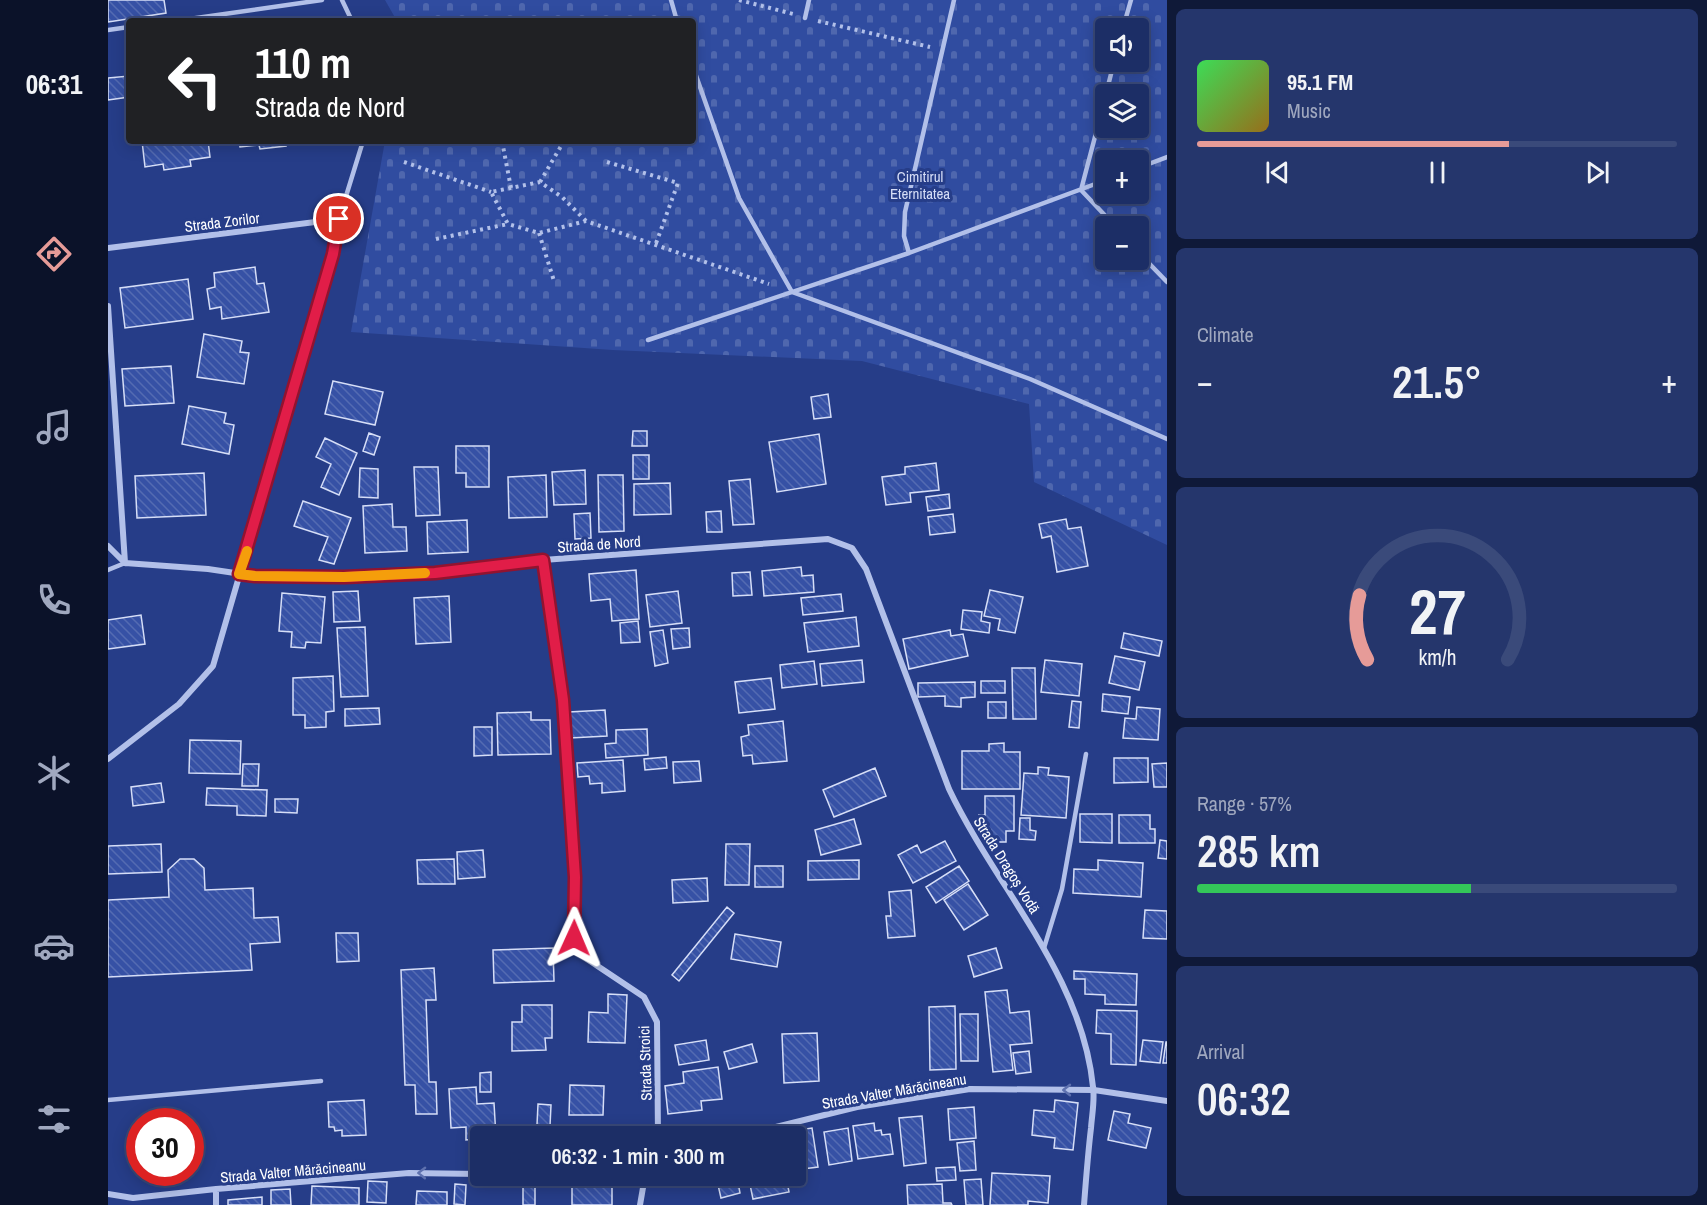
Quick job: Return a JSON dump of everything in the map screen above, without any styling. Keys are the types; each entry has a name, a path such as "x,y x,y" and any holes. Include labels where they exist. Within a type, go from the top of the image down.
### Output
{"street":[{"name":"Strada Zorilor","path":"108,248 339,219"},
{"path":"108,759 179,704 213,666 333,254 339,219"},
{"path":"108,306 125,563"},
{"name":"Strada de Nord","path":"125,563 208,569 255,576 299,577 435,573 543,560 828,539 852,548"},
{"path":"108,546 125,563"},
{"name":"Strada Dragoș Vodă","path":"852,548 867,569 949,789 961,814 1044,948 1084,1039 1094,1090 1084,1205"},
{"name":"Strada Stroici","path":"543,560 563,700 575,877 574,938 581,955 644,997 657,1022 658,1126"},
{"name":"Strada Valter Mărăcineanu","path":"780,1126 857,1107 970,1089 1094,1090 1167,1101"},
{"name":"Strada Valter Mărăcineanu","path":"108,1194 133,1198 409,1173 470,1174"},
{"path":"640,1205 643,1186"},
{"path":"216,1189 216,1205"}],"lane":[{"path":"196,18 322,0"},
{"path":"342,0 351,18"},
{"path":"671,0 676,18"},
{"path":"805,18 809,0"},
{"path":"909,253 904,236 905,212 954,0"},
{"path":"1126,18 1131,0"},
{"path":"108,30 126,27"},
{"path":"696,76 739,198 792,292 1030,379 1167,439"},
{"path":"1081,190 1095,137"},
{"path":"339,219 362,144"},
{"path":"1149,164 1167,157"},
{"path":"648,340 909,253 1095,184"},
{"path":"1081,190 1106,216"},
{"path":"1149,263 1167,282"},
{"path":"108,570 125,563"},
{"path":"1044,948 1062,889 1086,754"},
{"path":"108,1100 321,1081"}],"path":[{"path":"739,0 943,50"},
{"path":"503,144 511,188"},
{"path":"540,182 562,144"},
{"path":"404,162 491,192 540,182 562,197 586,221 792,292"},
{"path":"607,162 678,183 655,246"},
{"path":"491,192 508,224"},
{"path":"436,239 508,224 539,234 586,221"},
{"path":"539,234 554,281"}],"green space":[{"name":"Cimitirul Eternitatea","path":"385,0 1167,0 1167,545 1034,482 1029,404 862,361 613,350 351,332 384,144 696,144 696,18 395,18"}],"building":[{"path":"108,0 164,0 166,13 108,22"},
{"path":"126,76 126,97 108,100 108,78"},
{"path":"142,144 208,144 210,157 190,160 191,166 164,170 163,164 145,167"},
{"path":"240,144 286,144 286,146 260,149 259,145 240,147"},
{"path":"255,267 257,284 264,283 269,312 222,319 221,307 210,309 207,289 215,287 214,273"},
{"path":"188,279 193,319 125,328 120,288"},
{"path":"204,334 242,341 240,352 249,353 244,384 197,377"},
{"path":"171,366 174,403 125,406 122,369"},
{"path":"333,381 383,392 375,425 325,414"},
{"path":"828,394 831,417 814,419 811,397"},
{"path":"189,406 226,413 224,423 234,425 229,454 182,444"},
{"path":"633,431 647,431 647,446 632,446"},
{"path":"369,433 380,437 374,455 363,451"},
{"path":"819,434 826,484 777,492 769,442"},
{"path":"325,438 357,453 339,495 321,487 331,464 316,457"},
{"path":"456,446 489,446 489,487 466,487 466,473 456,473"},
{"path":"633,455 649,455 649,479 633,479"},
{"path":"936,463 939,490 910,493 911,502 886,505 882,477 905,474 905,467"},
{"path":"414,467 438,467 440,515 416,516"},
{"path":"360,468 378,469 378,498 359,497"},
{"path":"585,470 586,504 554,505 552,472"},
{"path":"204,473 206,515 137,518 135,476"},
{"path":"546,475 547,517 509,518 508,477"},
{"path":"598,475 623,475 624,531 599,532"},
{"path":"750,479 754,524 733,525 729,481"},
{"path":"670,483 671,514 634,515 634,484"},
{"path":"949,494 950,508 928,511 926,497"},
{"path":"303,501 351,518 334,564 319,560 328,537 294,526"},
{"path":"392,504 393,527 406,527 407,551 365,553 363,506"},
{"path":"721,511 722,532 707,532 706,512"},
{"path":"590,513 591,538 575,539 574,514"},
{"path":"953,514 955,532 930,535 928,517"},
{"path":"1066,519 1068,529 1081,527 1088,566 1057,572 1051,536 1042,538 1039,524"},
{"path":"467,520 468,552 428,554 427,522"},
{"path":"801,567 802,576 813,575 814,592 764,596 762,571"},
{"path":"636,570 639,619 612,621 610,599 591,601 589,574"},
{"path":"750,572 752,595 733,596 732,573"},
{"path":"990,590 1023,597 1015,633 998,630 1000,619 984,616"},
{"path":"358,591 360,621 334,622 333,592"},
{"path":"678,591 682,623 650,627 646,595"},
{"path":"282,593 325,597 321,643 306,642 305,648 291,647 292,632 279,631"},
{"path":"841,594 843,611 803,615 801,598"},
{"path":"449,596 451,642 416,644 414,598"},
{"path":"963,610 982,612 981,621 990,623 989,633 961,629"},
{"path":"141,615 145,644 108,649 108,620"},
{"path":"856,617 859,646 808,652 804,623"},
{"path":"638,621 640,642 621,643 620,623"},
{"path":"365,627 368,696 341,697 337,628"},
{"path":"689,628 690,647 673,649 671,629"},
{"path":"663,630 668,663 655,666 650,632"},
{"path":"950,630 951,636 963,634 968,656 909,669 903,639"},
{"path":"1124,633 1162,641 1159,656 1121,648"},
{"path":"1115,656 1145,662 1139,690 1109,683"},
{"path":"862,660 864,682 822,686 820,664"},
{"path":"1045,660 1082,664 1079,696 1041,692"},
{"path":"814,661 817,684 782,688 780,665"},
{"path":"1012,668 1035,668 1036,719 1013,719"},
{"path":"333,676 334,711 326,712 326,727 305,728 305,715 293,715 293,678"},
{"path":"771,678 775,709 739,713 735,682"},
{"path":"981,681 1005,681 1005,693 981,693"},
{"path":"975,682 975,697 961,698 961,707 945,706 945,696 918,697 918,683"},
{"path":"1103,694 1130,697 1128,714 1102,711"},
{"path":"1072,701 1081,702 1079,728 1069,727"},
{"path":"988,702 1006,702 1006,718 988,718"},
{"path":"1137,707 1160,709 1158,740 1123,738 1125,718 1136,719"},
{"path":"379,708 380,724 345,726 345,709"},
{"path":"605,710 607,736 570,738 569,712"},
{"path":"531,712 531,720 550,720 551,754 498,755 497,713"},
{"path":"783,721 787,761 753,764 752,755 743,756 741,737 749,735 748,725"},
{"path":"474,727 492,727 492,755 474,756"},
{"path":"647,729 648,755 606,758 605,744 616,743 616,730"},
{"path":"190,740 241,741 240,774 189,773"},
{"path":"1004,743 1004,752 1020,752 1020,789 962,789 962,751 989,751 989,744"},
{"path":"666,757 667,768 645,770 644,759"},
{"path":"1114,758 1148,758 1148,782 1114,783"},
{"path":"623,760 625,791 602,793 602,783 590,784 589,776 578,777 577,763"},
{"path":"699,761 701,781 674,783 673,762"},
{"path":"1167,763 1167,787 1154,787 1152,764"},
{"path":"243,764 259,764 258,786 242,786"},
{"path":"1038,767 1049,768 1048,775 1069,777 1066,818 1021,815 1024,773 1038,774"},
{"path":"875,768 886,796 834,817 823,790"},
{"path":"161,783 164,802 133,806 131,787"},
{"path":"207,788 267,790 266,816 237,815 237,806 206,805"},
{"path":"985,796 1014,796 1014,831 1006,831 1006,842 988,842 988,831 979,831 979,815 985,815"},
{"path":"275,799 298,799 297,813 275,812"},
{"path":"1080,814 1112,814 1112,843 1080,842"},
{"path":"1119,815 1150,815 1150,829 1155,829 1155,843 1119,843"},
{"path":"1020,818 1030,818 1030,830 1036,831 1035,840 1019,839"},
{"path":"854,819 861,844 821,855 815,830"},
{"path":"1160,840 1167,841 1167,859 1158,858"},
{"path":"945,841 956,861 913,883 898,855 917,845 921,853"},
{"path":"161,844 162,872 108,874 108,846"},
{"path":"726,844 750,844 749,885 725,885"},
{"path":"483,850 485,877 458,879 457,852"},
{"path":"180,859 194,859 204,868 205,890 253,888 254,918 278,917 280,942 250,944 252,970 108,977 108,900 169,897 168,870"},
{"path":"454,859 455,884 418,884 417,860"},
{"path":"859,860 859,879 808,880 808,861"},
{"path":"1098,860 1143,863 1141,897 1073,893 1074,869 1098,870"},
{"path":"755,866 783,866 783,887 755,887"},
{"path":"959,866 969,881 936,903 926,887"},
{"path":"707,878 708,901 673,903 672,880"},
{"path":"968,884 988,915 964,930 944,900"},
{"path":"911,890 915,936 888,938 886,916 891,916 889,892"},
{"path":"727,907 734,913 679,981 672,975"},
{"path":"1145,910 1167,911 1167,939 1143,938"},
{"path":"336,933 358,933 359,961 337,962"},
{"path":"735,934 781,942 777,967 731,959"},
{"path":"553,948 554,981 494,983 493,950"},
{"path":"996,948 1002,968 974,977 968,956"},
{"path":"434,968 436,1000 426,1000 429,1082 436,1082 437,1114 416,1114 415,1085 405,1085 401,970"},
{"path":"1074,971 1137,974 1136,1005 1105,1004 1105,995 1085,994 1085,979 1074,979"},
{"path":"1007,990 1010,1013 1029,1011 1032,1043 1010,1045 1013,1070 993,1072 985,992"},
{"path":"608,994 627,995 625,1043 588,1042 589,1012 608,1013"},
{"path":"522,1005 552,1005 552,1038 545,1038 546,1050 512,1051 512,1022 522,1022"},
{"path":"955,1006 956,1069 930,1070 929,1007"},
{"path":"1097,1010 1137,1011 1136,1065 1111,1064 1111,1034 1096,1033"},
{"path":"960,1014 978,1014 978,1061 961,1061"},
{"path":"817,1033 819,1081 784,1083 782,1034"},
{"path":"706,1040 709,1060 679,1065 675,1045"},
{"path":"1143,1040 1163,1042 1160,1063 1140,1061"},
{"path":"1166,1042 1167,1063 1163,1063"},
{"path":"752,1044 757,1062 729,1069 724,1052"},
{"path":"1029,1051 1031,1072 1016,1074 1013,1053"},
{"path":"718,1067 722,1099 701,1101 702,1110 668,1114 665,1086 684,1083 683,1072"},
{"path":"491,1072 491,1092 480,1092 480,1073"},
{"path":"570,1085 604,1086 603,1115 569,1115"},
{"path":"476,1087 477,1104 494,1103 495,1126 470,1126 470,1140 466,1140 466,1127 451,1128 449,1089"},
{"path":"364,1100 366,1135 342,1136 342,1130 335,1131 334,1127 329,1127 328,1102"},
{"path":"1055,1100 1078,1103 1073,1150 1054,1148 1055,1138 1032,1135 1034,1110 1054,1112"},
{"path":"538,1104 551,1105 550,1126 537,1125"},
{"path":"974,1107 976,1138 950,1140 948,1109"},
{"path":"1114,1111 1130,1114 1128,1123 1151,1128 1146,1148 1108,1140"},
{"path":"922,1116 926,1163 904,1166 899,1118"},
{"path":"874,1123 875,1131 881,1130 882,1135 890,1134 893,1154 858,1159 853,1126"},
{"path":"812,1128 818,1167 806,1169 806,1129"},
{"path":"848,1128 852,1161 829,1165 824,1132"},
{"path":"974,1141 976,1170 960,1171 957,1143"},
{"path":"955,1167 956,1180 937,1181 936,1168"},
{"path":"992,1173 1050,1176 1048,1203 1028,1201 1028,1205 990,1205"},
{"path":"981,1179 983,1205 966,1205 964,1180"},
{"path":"368,1181 387,1182 386,1203 367,1202"},
{"path":"455,1184 466,1185 465,1205 454,1204"},
{"path":"942,1184 943,1203 952,1205 908,1205 907,1185"},
{"path":"312,1186 359,1188 359,1205 311,1205"},
{"path":"523,1186 535,1186 535,1205 523,1205"},
{"path":"572,1186 612,1186 612,1205 572,1205"},
{"path":"718,1186 739,1186 740,1193 721,1198"},
{"path":"750,1186 788,1186 789,1192 753,1199"},
{"path":"290,1189 291,1205 271,1205 271,1190"},
{"path":"417,1191 447,1192 447,1205 416,1205"},
{"path":"262,1197 262,1205 228,1205 228,1200"}],"slow traffic":[{"path":"247,551 239,574 344,577 425,573"}],"route":[{"path":"339,219 333,254 248,550 239,574 344,577 435,573 543,560 563,700 575,877 574,938"}]}
